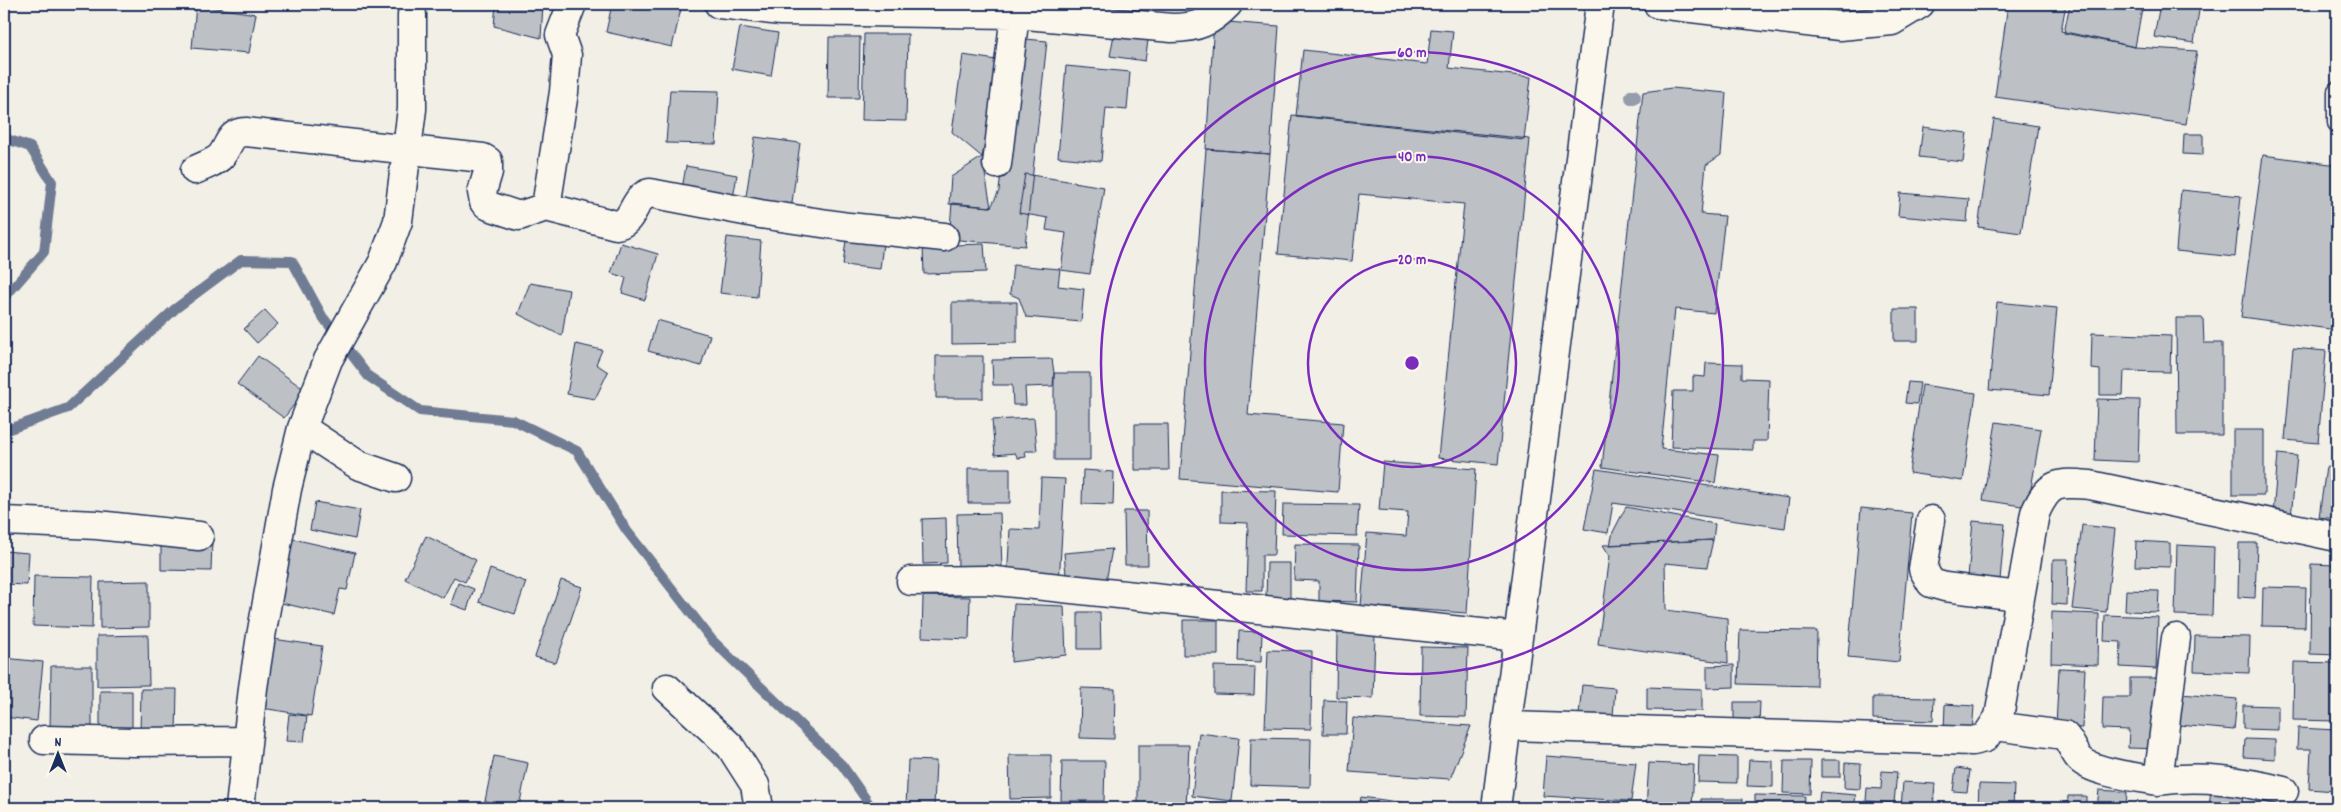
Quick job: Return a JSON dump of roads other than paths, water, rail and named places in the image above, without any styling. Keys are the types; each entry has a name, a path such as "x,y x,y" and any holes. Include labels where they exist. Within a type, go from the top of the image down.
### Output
{"street":[{"path":"546,207 567,56 566,50 561,44 560,35 572,4"},
{"path":"719,4 781,11 1015,14 1186,28 1209,21 1228,4"},
{"path":"1496,808 1600,4"},
{"path":"1658,4 1840,26 1892,20 1920,4"},
{"path":"997,164 1015,14"},
{"path":"240,808 262,632 287,489 302,428 328,360 383,262 398,221 412,109 412,15"},
{"path":"195,170 220,158 234,135 239,132 483,158 488,162 489,167 482,198 489,206 520,216 546,207 616,225 628,220 641,197 650,193 760,214 849,227 944,236"},
{"path":"302,428 358,465 396,478"},
{"path":"1507,726 1972,741 1985,738 1995,726 2003,703 2019,596 2035,513 2048,489 2058,484 2090,485 2337,537"},
{"path":"1930,520 1922,570 1931,583 1945,587 2019,596"},
{"path":"4,521 97,525 199,536"},
{"path":"911,581 987,580 1518,637"},
{"path":"2158,782 2176,638"},
{"path":"667,688 730,746 755,786 759,808"},
{"path":"1995,726 2064,735 2070,741 2079,757 2093,768 2158,782 2210,778 2249,783 2284,791"},
{"path":"44,740 134,742 247,741"}],"lane":[{"path":"2337,91 2337,123"}],"waterway":[{"path":"4,138 30,147 52,182 44,252 4,298"},
{"path":"4,431 68,408 175,309 241,260 292,261 322,316 368,376 420,411 513,420 577,451 627,531 712,640 842,765 872,808"}]}
